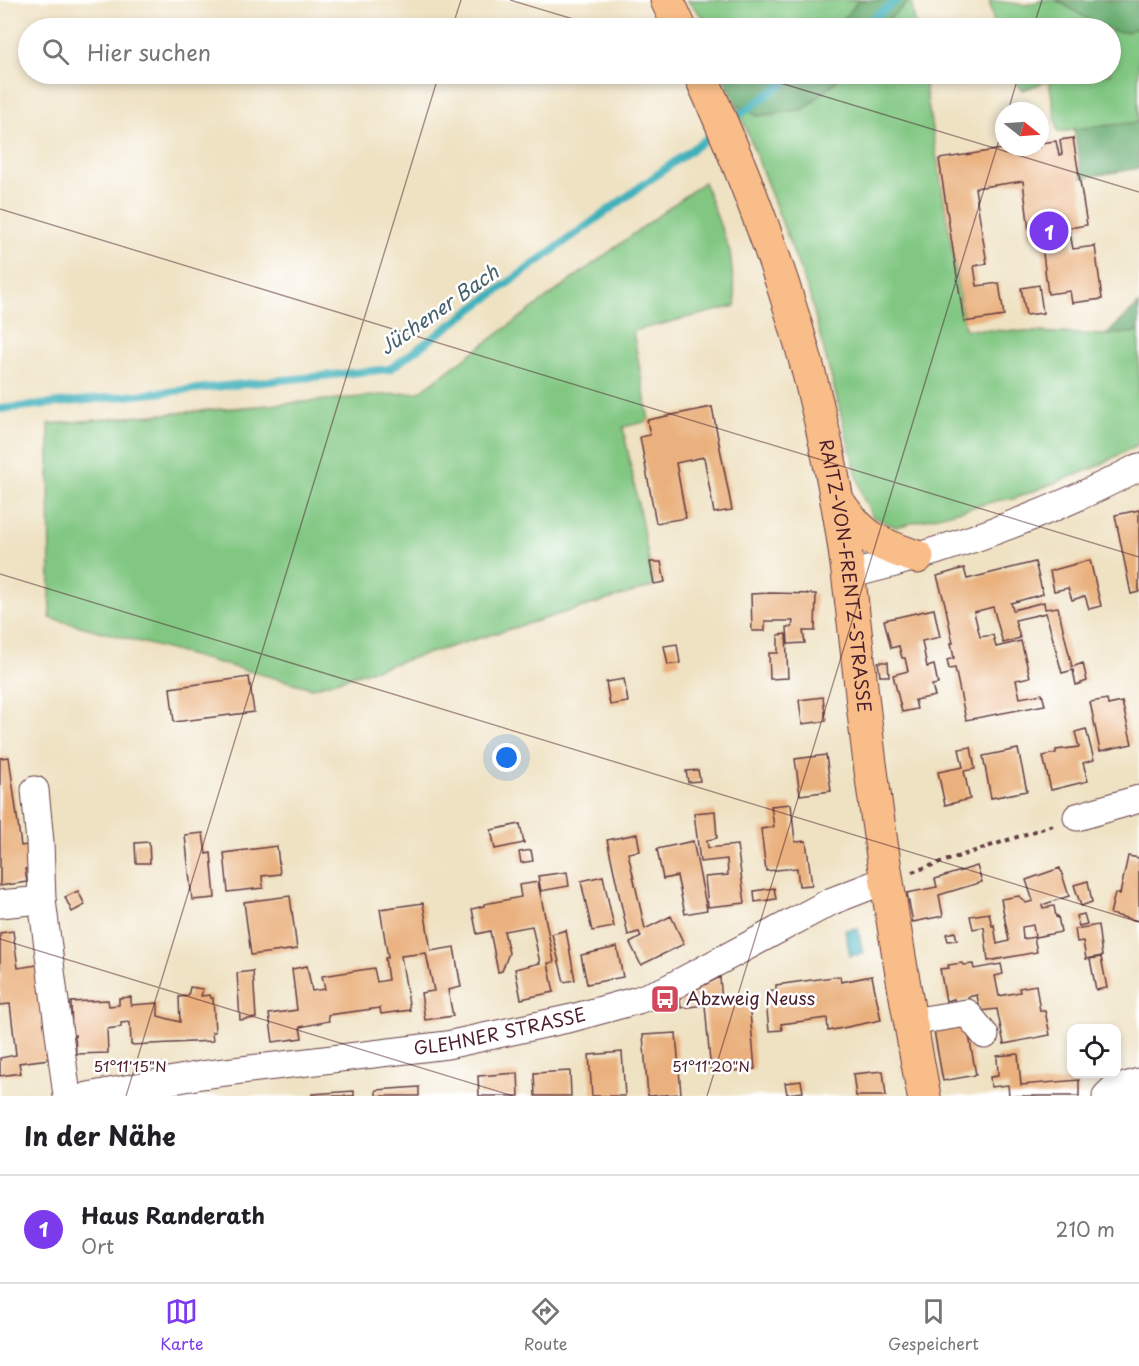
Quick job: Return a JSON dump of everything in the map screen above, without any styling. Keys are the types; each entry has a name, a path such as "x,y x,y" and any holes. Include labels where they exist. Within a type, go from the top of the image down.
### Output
{"main road":[{"path":"667,0 675,18"},
{"name":"RAITZ-VON-FRENTZ-STRASSE","path":"705,84 750,189 785,286 812,384 836,499 848,575 886,880 924,1096"},
{"path":"836,499 851,521 868,537 917,557"}],"street":[{"path":"848,575 917,557 1037,514 1100,488 1139,467"},
{"path":"35,790 42,900 67,1096"},
{"path":"1077,818 1139,799"},
{"name":"GLEHNER STRASSE","path":"88,1096 201,1076 426,1049 582,1016 665,990 832,902 886,880"},
{"path":"0,904 42,900"},
{"path":"911,1022 967,1013 985,1035"},
{"path":"1106,1096 1112,1090 1139,1082"}],"path":[{"path":"886,880 1077,818"}],"green space":[{"path":"687,0 859,0 844,18 704,18"},
{"path":"859,0 911,0 890,18 844,18"},
{"path":"911,0 914,18 890,18"},
{"path":"989,0 1026,5 1043,0 1056,0 1088,18 993,18"},
{"path":"1056,0 1139,0 1139,27 1129,31 1121,32 1121,18 1086,18"},
{"path":"1139,27 1138,123 1058,132 1050,84 1121,84 1121,31 1126,32"},
{"path":"727,84 833,84 804,109 758,116 737,105"},
{"path":"833,84 925,84 965,329 1106,335 1139,332 1139,444 1096,467 1013,499 1000,500 896,527 873,517 863,498 809,293 737,105 758,116 804,109"},
{"path":"1018,84 1040,84 1022,90"},
{"path":"1139,122 1139,168 1082,178 1074,129"},
{"path":"704,182 730,252 736,306 633,331 649,421 623,427 654,586 312,688 50,618 49,424 419,392"},
{"path":"1139,304 1139,332 1106,335"}],"water":[{"path":"858,928 863,954 850,956 845,930"}],"building":[{"path":"1073,138 1087,225 1069,228 1073,249 1095,246 1102,299 1072,303 1070,291 1048,294 1041,237 1030,239 1023,181 975,188 987,264 974,266 977,286 999,283 1004,316 964,322 939,159 995,150 995,156 1049,156 1049,142 1056,141 1059,155 1062,154 1060,140"},
{"path":"1039,285 1043,313 1026,315 1021,288"},
{"path":"712,407 732,510 714,513 704,457 676,463 686,518 656,523 640,437 650,435 647,420"},
{"path":"1139,510 1139,592 1131,594 1115,515"},
{"path":"1090,560 1101,606 1089,609 1085,596 1072,600 1068,588 1054,591 1050,571"},
{"path":"650,562 661,562 665,582 654,584"},
{"path":"1035,562 1043,594 1011,603 1013,610 1044,602 1045,609 1058,607 1072,667 1083,663 1087,681 1076,685 1073,670 1062,673 1046,613 1015,620 1020,638 1003,643 993,607 974,612 980,637 993,635 996,647 1021,641 1030,677 1016,680 1020,698 1042,694 1045,705 966,720 955,668 949,669 947,660 954,658 951,643 953,643 937,576 964,568 967,579"},
{"path":"751,594 816,594 815,631 803,631 805,643 788,644 787,627 792,627 793,621 765,621 765,631 752,631"},
{"path":"934,609 940,637 922,641 927,667 934,665 938,684 932,685 935,696 915,700 917,709 902,712 893,675 908,671 899,646 891,648 884,620"},
{"path":"786,634 788,678 770,679 769,653 778,653 778,635"},
{"path":"677,644 680,663 668,665 664,646"},
{"path":"878,662 888,662 889,676 880,676"},
{"path":"249,677 254,712 174,722 170,688"},
{"path":"624,679 628,702 610,705 606,682"},
{"path":"823,697 826,721 802,724 799,700"},
{"path":"1107,699 1108,705 1122,702 1132,744 1100,751 1090,702"},
{"path":"1086,729 1094,760 1083,763 1088,781 1051,790 1043,756 1056,753 1056,750 1079,747 1075,732"},
{"path":"971,747 975,769 964,771 970,799 945,805 938,772 963,767 959,749"},
{"path":"1018,749 1027,791 991,798 983,756"},
{"path":"826,755 831,791 800,795 795,759"},
{"path":"9,757 21,846 34,844 38,867 25,869 27,882 0,886 0,758"},
{"path":"698,770 700,781 688,782 686,771"},
{"path":"791,804 795,842 806,841 812,885 799,886 797,868 766,871 761,829 774,827 771,806"},
{"path":"715,811 717,838 707,840 708,848 737,845 745,903 708,907 705,877 728,875 727,859 700,862 694,813"},
{"path":"520,824 524,843 495,849 491,830"},
{"path":"203,833 206,854 211,853 215,898 192,900 185,835"},
{"path":"637,834 640,851 628,853 645,929 671,916 684,944 641,965 630,943 641,937 639,932 628,935 607,840"},
{"path":"693,841 707,910 685,914 677,876 663,879 657,849"},
{"path":"149,842 150,863 136,863 135,843"},
{"path":"277,846 280,874 262,876 263,888 228,892 224,853"},
{"path":"531,850 533,861 521,863 519,852"},
{"path":"1128,856 1139,858 1139,921 1110,914 1115,893 1120,894"},
{"path":"977,866 982,882 939,895 943,916 913,922 907,893 937,887 935,879"},
{"path":"1060,868 1069,896 1042,905 1043,908 1054,906 1061,932 1035,937 1033,925 1022,927 1023,939 1034,937 1037,952 988,961 984,927 973,929 970,916 989,913 992,926 994,925 997,944 1009,941 1001,899 1019,896 1026,903 1033,901 1026,880"},
{"path":"567,872 569,886 541,891 538,876"},
{"path":"603,876 614,927 592,931 581,881"},
{"path":"1088,881 1092,902 1081,906 1074,885"},
{"path":"538,882 554,962 548,963 554,992 521,999 515,969 540,963 532,926 504,931 509,953 502,971 498,972 490,931 477,934 472,909 484,906 484,904 521,897 519,885"},
{"path":"774,888 776,899 755,902 754,891"},
{"path":"78,891 85,905 72,912 65,897"},
{"path":"290,896 297,949 251,955 244,902"},
{"path":"423,903 431,951 454,947 461,987 448,990 453,1016 425,1020 421,993 434,991 426,953 401,956 410,1010 381,1014 380,1008 328,1015 329,1021 300,1027 302,1038 273,1042 269,1014 297,1010 292,969 307,966 312,991 325,989 322,976 374,968 377,982 388,980 385,958 388,958 380,909"},
{"path":"1084,914 1087,924 1079,926 1076,916"},
{"path":"1098,925 1102,956 1086,959 1083,941 1077,942 1075,929"},
{"path":"566,930 575,980 564,982 552,934"},
{"path":"13,931 18,968 37,965 49,1059 19,1063 21,1073 0,1076 0,1058 16,1055 10,1004 0,1005 0,933"},
{"path":"955,932 957,940 948,941 946,934"},
{"path":"617,947 623,977 587,984 581,955"},
{"path":"1101,957 1107,988 1096,990 1090,959"},
{"path":"962,963 963,965 973,964 974,969 1001,964 1003,974 995,976 999,996 1020,992 1019,988 1036,985 1040,1011 1045,1011 1050,1035 1004,1044 997,1009 980,1011 977,995 955,1002 954,999 946,1001 940,969"},
{"path":"253,971 256,1018 240,1020 237,973"},
{"path":"840,976 841,982 872,976 881,1020 828,1031 827,1018 781,1024 782,1030 769,1031 765,991 776,990 776,985"},
{"path":"720,977 722,1003 749,1001 755,1069 711,1073 705,1005 681,1008 680,997"},
{"path":"190,987 203,989 201,996 210,995 213,998 215,1032 212,1032 213,1041 131,1045 130,1022 121,1023 121,1027 107,1029 108,1053 76,1054 75,1035 72,1036 71,1002 108,1000 109,1006 119,1005 119,998 131,997 131,1005 158,1003 158,1016 180,1022 179,997 188,996"},
{"path":"967,1024 976,1075 943,1081 934,1031"},
{"path":"676,1033 681,1094 648,1096 643,1035"},
{"path":"622,1052 625,1096 592,1096 589,1055"},
{"path":"1018,1054 1021,1085 1079,1080 1079,1096 1009,1096 1008,1085 991,1087 990,1077 998,1076 997,1056"},
{"path":"570,1071 571,1096 535,1096 534,1073"},
{"path":"883,1071 886,1096 856,1096 853,1074"},
{"path":"518,1073 519,1096 479,1096 478,1076"},
{"path":"801,1081 803,1092 787,1094 785,1083"},
{"path":"419,1087 419,1096 376,1096 376,1090"},
{"path":"354,1091 354,1096 312,1096 312,1094"}],"waterway":[{"name":"Jüchener Bach","path":"873,18 898,0"},
{"name":"Jüchener Bach","path":"729,122 783,84"},
{"name":"Jüchener Bach","path":"0,409 390,369 717,131"}],"place":[{"name":"Haus Randerath","path":"1049,231"},
{"name":"Abzweig Neuss","path":"665,999"}]}
